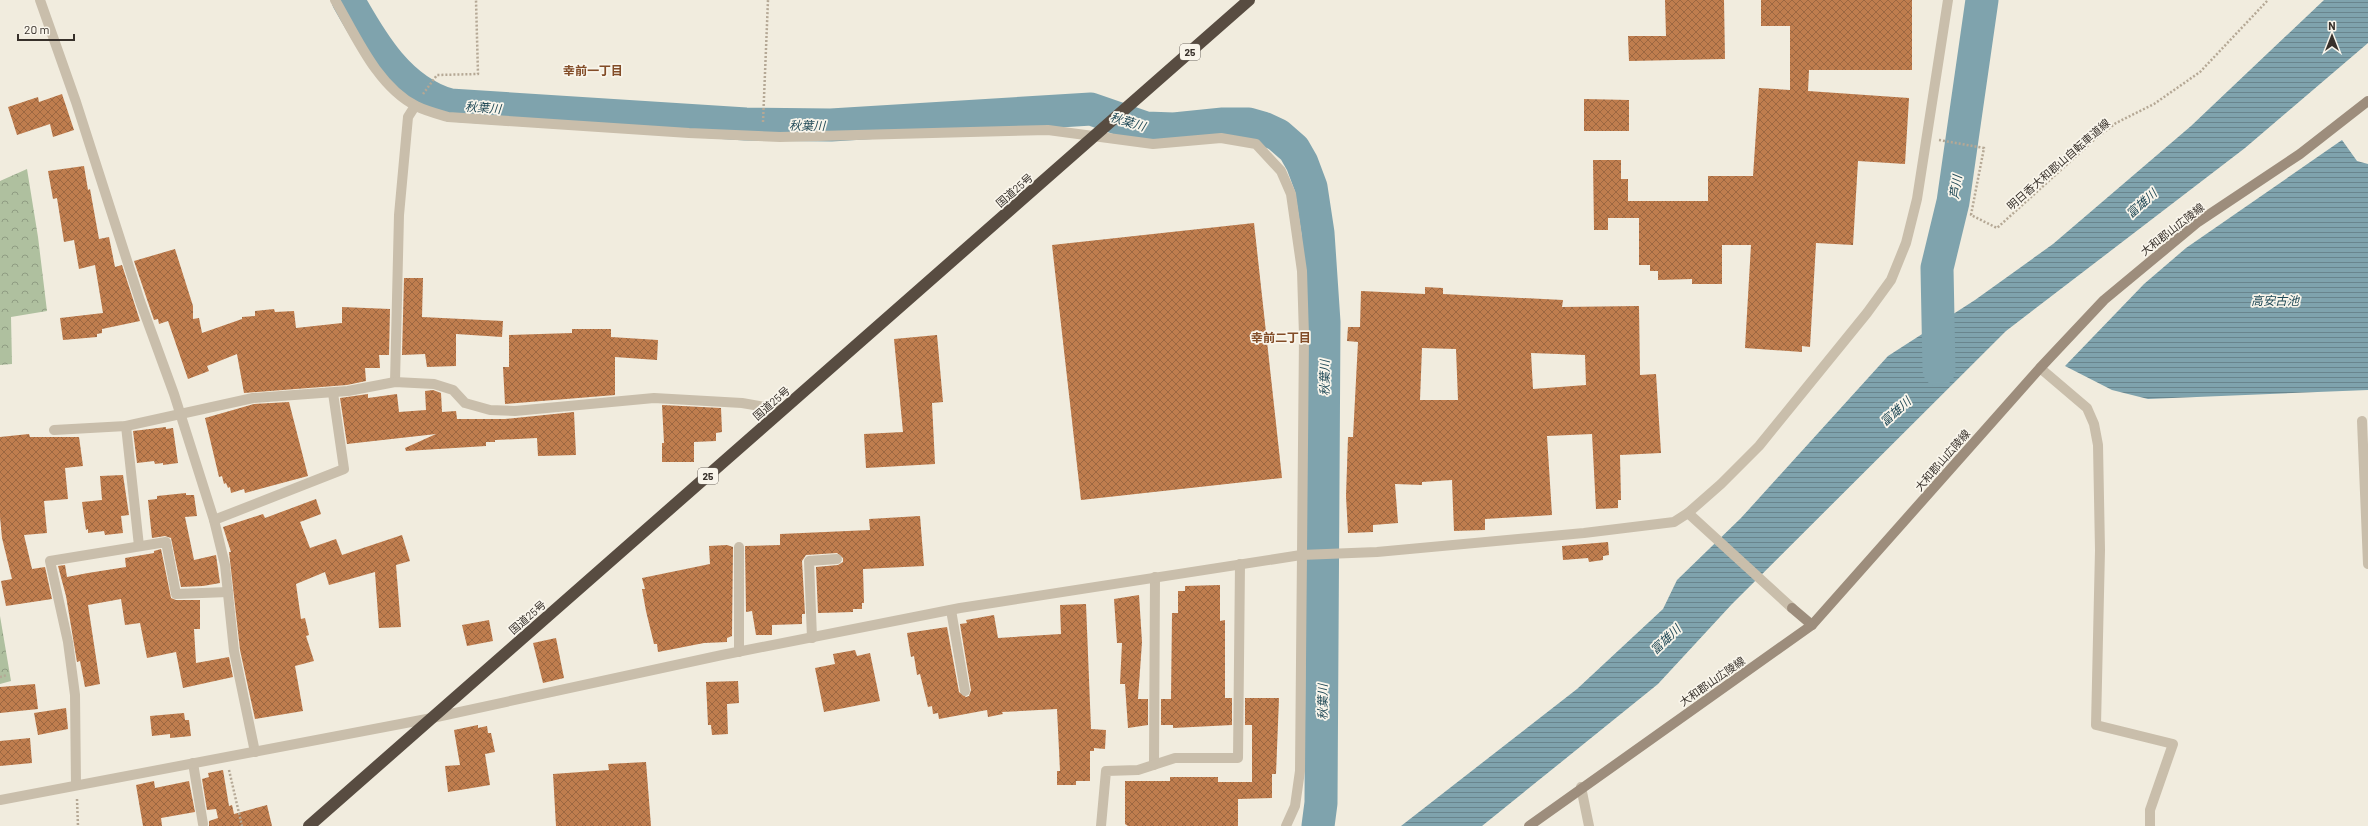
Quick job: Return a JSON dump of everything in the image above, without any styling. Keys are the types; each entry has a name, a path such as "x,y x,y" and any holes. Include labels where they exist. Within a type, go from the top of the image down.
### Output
{"highway":[{"name":"国道25号","path":"309,826 1249,0"}],"main road":[{"name":"大和郡山広陵線","path":"1529,826 1581,787 1812,625 2040,368 2104,300 2198,222 2300,154 2368,101"},
{"path":"1792,608 1812,625"}],"street":[{"path":"40,0 76,102 140,301 181,414 214,520 225,565 234,651 255,752"},
{"path":"335,0 375,68 396,91 415,106 448,117 471,120 780,137 1048,130 1096,135 1120,141 1152,144 1221,138 1256,144 1281,171 1291,194 1302,271 1304,336 1300,771 1295,806 1286,826"},
{"path":"0,800 432,718 739,652 951,610 1301,555 1342,554 1659,525 1674,522 1688,513 1721,484 1759,446 1867,313 1891,280 1906,243 1917,199 1925,138 1948,0"},
{"path":"395,382 399,215 408,117 415,106"},
{"path":"2040,368 2087,408 2094,424 2098,445 2100,550 2096,725 2173,744 2150,810 2150,826"},
{"path":"54,430 126,426 254,398 333,393 395,382 434,384 453,390 465,403 490,410 515,411 654,398 742,403 783,410"},
{"path":"214,520 344,469 333,393"},
{"path":"2362,421 2368,564"},
{"path":"126,426 138,546"},
{"path":"1688,513 1709,530 1792,608"},
{"path":"76,785 75,695 68,642 50,561 166,542 176,594 228,592"},
{"path":"739,547 739,652"},
{"path":"812,638 810,561 837,559"},
{"path":"1101,826 1106,771 1138,770 1175,758 1238,758 1240,564"},
{"path":"1154,765 1155,577"},
{"path":"951,610 965,691"},
{"path":"193,763 203,824"},
{"path":"1581,787 1589,826"}],"path":[{"path":"432,81 437,75 478,74 476,0"},
{"path":"763,108 768,0"},
{"name":"明日香大和郡山自転車道線","path":"1925,138 1984,148 1971,214 1997,228 2105,131 2116,123 2154,104 2200,72 2268,0"},
{"path":"0,677 7,675"},
{"path":"226,757 242,826"},
{"path":"76,785 78,826"}],"green space":[{"path":"27,169 38,237 47,311 11,317 12,364 0,365 0,181"},
{"path":"0,616 11,681 0,684"}],"water":[{"name":"富雄川","path":"2324,0 2368,0 2368,43 2245,148 2006,331 1732,604 1658,684 1482,826 1401,826 1577,689 1663,609 1677,580 1741,518 1888,356 1975,300 2053,244 2191,126"},
{"name":"高安古池","path":"2342,140 2357,161 2368,164 2368,390 2148,399 2112,390 2065,366 2144,284 2186,248"}],"building":[{"path":"1665,0 1724,0 1725,59 1629,61 1628,36 1666,36"},
{"path":"1761,0 1912,0 1912,70 1809,70 1808,91 1909,98 1905,164 1858,161 1853,245 1816,243 1810,347 1802,346 1802,352 1745,348 1751,245 1722,245 1722,284 1692,284 1692,279 1658,280 1658,271 1650,271 1650,265 1639,265 1639,218 1608,218 1608,230 1594,230 1593,160 1621,160 1621,179 1628,179 1628,201 1708,201 1708,176 1753,176 1759,88 1790,90 1790,26 1761,26"},
{"path":"62,94 74,130 53,137 50,124 17,135 8,107 38,97 39,102"},
{"path":"1584,99 1629,100 1629,131 1584,131"},
{"path":"84,166 88,190 90,189 99,239 109,237 115,267 122,265 140,321 102,329 102,333 97,334 97,337 63,340 60,318 103,313 95,265 79,269 74,240 64,242 57,198 53,199 48,171"},
{"path":"1254,223 1282,478 1081,500 1052,245"},
{"path":"175,249 193,306 193,319 199,318 202,333 242,319 242,317 255,316 255,311 274,309 275,312 294,311 296,328 342,323 342,307 390,309 389,355 379,355 380,368 365,368 366,381 347,385 244,393 237,354 207,366 209,371 188,379 168,321 159,324 158,319 154,320 134,261"},
{"path":"404,278 423,278 422,317 503,321 502,337 456,334 456,366 427,367 425,354 402,355"},
{"path":"1425,287 1443,288 1443,294 1563,300 1562,307 1639,306 1640,375 1656,374 1661,453 1620,455 1621,500 1618,500 1618,508 1596,509 1592,434 1547,436 1552,515 1485,519 1485,530 1454,531 1452,480 1422,482 1422,485 1395,484 1398,523 1373,525 1373,532 1348,533 1346,496 1348,437 1353,437 1358,342 1347,341 1348,327 1360,327 1361,291 1425,294","holes":["1422,348 1456,349 1458,400 1420,400","1531,353 1585,355 1586,385 1533,389"]},
{"path":"572,329 611,329 611,337 658,340 657,360 615,357 615,395 505,404 503,367 509,367 509,335 572,333"},
{"path":"937,335 943,402 932,403 935,464 866,468 864,434 903,432 894,339"},
{"path":"433,390 441,393 442,412 456,411 457,419 505,419 574,412 576,455 538,456 537,438 495,440 495,442 486,442 486,446 406,451 405,448 436,434 347,444 340,398 368,394 368,398 397,394 399,412 426,410 425,391"},
{"path":"289,402 308,476 245,493 244,489 231,493 230,487 228,488 226,483 224,484 222,476 219,477 205,418 254,404"},
{"path":"662,405 721,408 722,432 716,433 716,441 694,442 694,462 662,462 662,443 664,443"},
{"path":"166,427 166,429 173,428 178,463 163,465 163,463 155,464 154,461 137,463 133,431"},
{"path":"29,434 30,437 79,437 83,466 65,468 68,499 44,501 47,533 24,535 32,569 45,567 52,599 6,606 1,581 12,579 2,538 0,517 0,437"},
{"path":"123,475 129,515 121,516 123,533 105,535 104,531 88,533 88,529 86,530 82,502 102,500 100,476"},
{"path":"186,493 186,495 194,495 197,516 185,517 194,560 216,555 220,583 203,586 181,587 171,538 165,536 152,538 148,500 157,499 157,496"},
{"path":"316,499 321,514 300,522 310,548 336,539 342,555 402,535 410,561 396,565 401,627 379,628 375,572 329,585 325,572 296,584 301,619 305,618 309,635 306,636 314,661 295,666 303,711 255,719 240,650 229,552 231,552 223,527 263,514 265,518"},
{"path":"920,516 924,566 863,569 864,603 862,603 862,609 853,609 853,612 818,613 816,567 838,565 843,562 843,558 837,553 806,555 802,561 805,614 802,614 802,624 772,625 772,635 756,635 752,611 746,612 745,546 780,545 780,534 870,530 869,519"},
{"path":"1608,542 1609,555 1603,556 1603,560 1589,562 1588,558 1563,560 1562,546"},
{"path":"727,545 733,547 732,636 727,638 727,642 704,643 658,652 657,644 654,644 646,611 642,589 645,589 642,578 710,564 709,546"},
{"path":"161,549 171,598 176,600 200,600 200,629 194,629 196,663 229,657 233,677 183,688 176,652 147,658 140,623 125,625 121,599 88,605 100,684 85,687 80,661 77,662 66,596 58,566 65,565 67,577 126,567 125,558 154,553 154,551"},
{"path":"1220,585 1220,621 1225,620 1225,698 1232,698 1232,725 1173,728 1173,725 1161,725 1161,699 1171,699 1172,613 1178,613 1178,591 1185,591 1185,586"},
{"path":"1139,595 1142,642 1138,699 1148,699 1148,725 1128,728 1125,684 1120,684 1122,643 1117,643 1114,599"},
{"path":"1086,604 1091,729 1106,730 1105,749 1094,748 1094,751 1090,751 1090,781 1076,781 1076,785 1057,785 1057,771 1060,771 1057,709 1002,712 1003,714 988,717 987,710 939,719 938,713 933,714 932,706 928,707 920,674 917,675 914,656 911,657 907,633 947,627 959,692 966,697 969,696 971,690 960,624 967,623 966,620 994,615 998,638 1061,634 1060,605"},
{"path":"489,620 493,641 467,646 462,625"},
{"path":"556,638 564,678 543,683 533,643"},
{"path":"855,650 857,656 870,653 880,701 824,712 815,668 835,664 833,654"},
{"path":"738,681 739,703 727,704 728,734 712,735 711,725 708,725 706,682"},
{"path":"35,684 38,709 0,713 0,687"},
{"path":"1245,698 1279,698 1276,774 1272,774 1272,798 1238,799 1238,826 1128,826 1125,824 1125,781 1170,781 1170,777 1218,777 1218,782 1252,782 1252,725 1245,725"},
{"path":"66,708 68,729 38,735 34,713"},
{"path":"184,713 185,720 189,720 191,736 170,738 170,734 152,736 150,716"},
{"path":"478,725 478,728 487,726 488,733 491,733 495,752 485,754 490,785 448,792 445,766 460,765 454,730"},
{"path":"30,738 32,763 0,766 0,741"},
{"path":"646,762 651,826 556,826 553,774 609,770 608,764"},
{"path":"223,770 229,806 232,805 234,814 267,805 272,826 209,826 209,821 218,818 216,809 207,810 202,779 209,777 208,773"},
{"path":"154,781 155,788 189,781 195,812 161,818 162,826 143,826 136,785"}],"waterway":[{"name":"秋葉川","path":"348,0 367,33 389,63 402,77 416,89 432,98 450,105 746,124 831,125 1091,109 1146,128 1174,129 1223,124 1249,124 1263,128 1278,135 1294,149 1302,163 1311,187 1318,233 1324,322 1321,803 1318,826"},
{"name":"芦川","path":"1939,370 1937,268 1953,202 1982,0"}],"district":[{"name":"幸前一丁目","path":"593,70"},
{"name":"幸前二丁目","path":"1281,337"}]}
